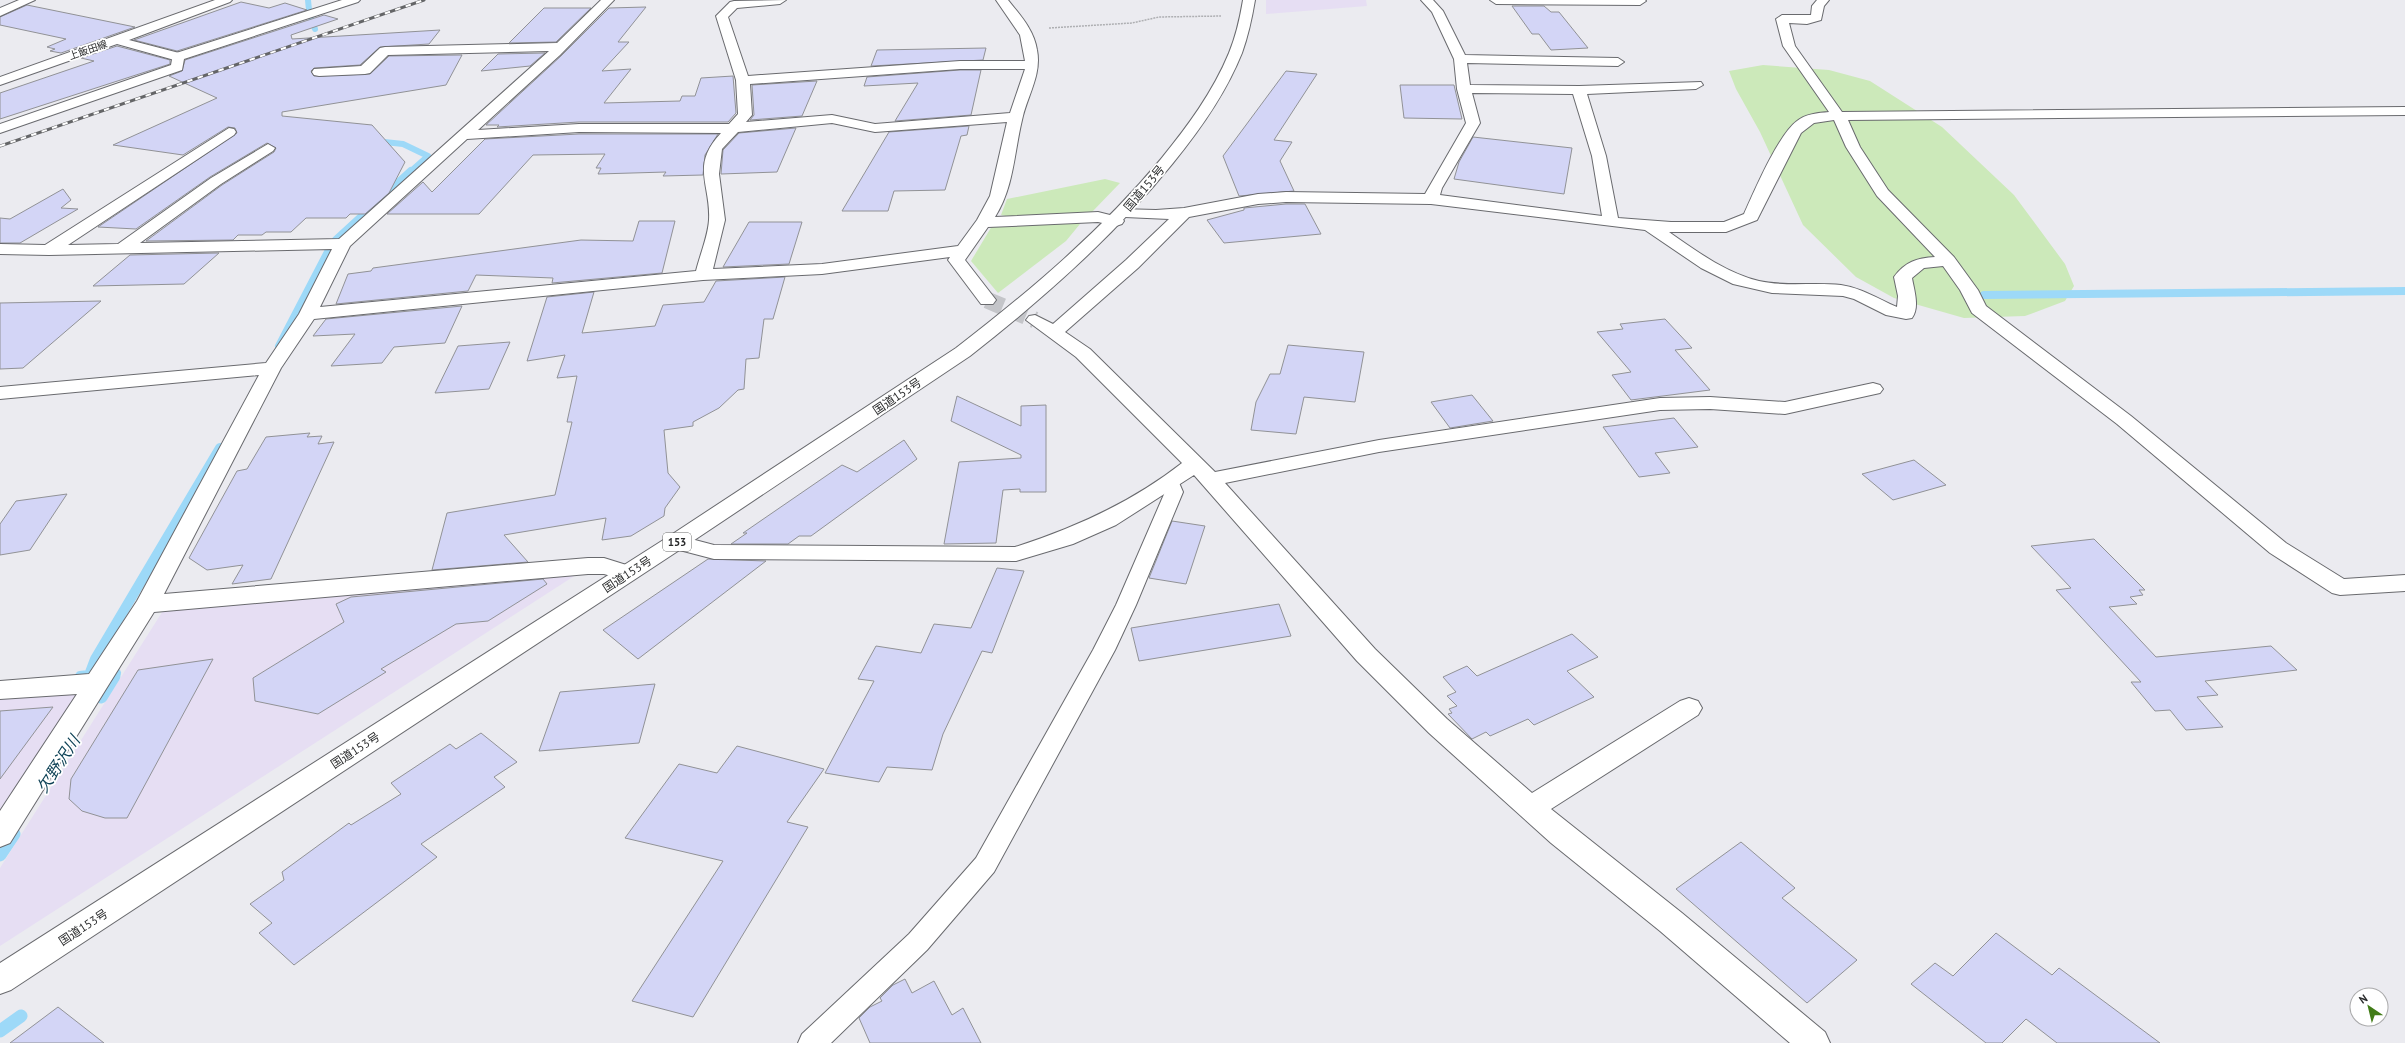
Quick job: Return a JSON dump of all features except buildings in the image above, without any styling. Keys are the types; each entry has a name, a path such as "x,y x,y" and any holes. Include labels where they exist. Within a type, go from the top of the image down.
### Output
{"main road":[{"path":"0,12 29,0"},
{"path":"116,40 226,0"},
{"path":"0,129 177,67 178,57 354,0"},
{"path":"0,835 147,604 272,368 308,314 342,244 460,135 560,47 608,0"},
{"path":"703,275 717,220 711,174 715,148 745,115 743,80 722,16 733,2 780,0"},
{"path":"987,300 956,260 962,250 985,222 998,196 1015,117 1026,93 1032,64 1031,49 1025,30 1002,0"},
{"path":"1427,0 1437,11 1460,59 1464,89 1473,123 1434,188 1431,199"},
{"path":"1496,0 1558,2 1640,0"},
{"path":"1823,0 1818,6 1817,17 1807,20 1782,19 1782,25 1789,46 1849,132 1853,147 1882,194 1948,261 1969,290 1978,309 2124,420 2278,548 2340,587 2405,582"},
{"name":"国道153号","path":"0,980 676,542 963,352 1004,320 1120,216 1194,127 1221,85 1233,61 1247,8"},
{"name":"上飯田線","path":"0,81 116,40 178,57"},
{"path":"319,72 365,70 384,51 560,47"},
{"path":"1460,59 1618,62"},
{"path":"743,80 960,65 1032,64"},
{"path":"1464,89 1579,90 1696,85"},
{"path":"1579,90 1599,156 1611,222"},
{"path":"985,222 1184,213 1258,199 1286,197 1431,199 1611,222 1649,225 1726,227 1751,216 1756,201 1798,125 1811,118 1838,116 2405,111"},
{"path":"460,135 579,128 734,127 832,119 875,128 1015,117"},
{"path":"49,250 229,132"},
{"path":"122,248 216,181 268,148"},
{"path":"1054,332 1132,264 1184,213"},
{"path":"1649,225 1695,256 1738,280 1773,288 1820,287 1859,294 1895,314 1906,314 1907,296 1903,277 1919,263 1948,261"},
{"path":"0,249 49,250 342,244"},
{"path":"308,314 703,275 822,269 962,250"},
{"path":"1035,320 1083,353 1203,472 1366,655 1438,726 1561,835 1671,922 1814,1043"},
{"path":"0,393 272,368"},
{"path":"676,542 714,552 1016,554 1065,539 1108,520 1170,482 1203,472 1660,404 1723,404 1785,408 1841,398 1874,388"},
{"path":"147,604 588,566 604,566 628,573"},
{"path":"0,690 96,683"},
{"path":"1531,808 1689,708"}],"lane":[{"path":"812,1043 918,942 985,865 1104,650 1126,605 1174,492 1170,482"}],"path":[{"path":"1025,30 1132,23 1159,17 1247,8"}],"shaded area":[{"path":"1266,0 1366,0 1367,6 1266,14"},
{"path":"582,571 0,946 0,868 166,606"},
{"path":"81,689 0,814 0,695"}],"green space":[{"path":"1763,65 1829,70 1870,81 1942,127 2014,195 2065,264 2074,286 2065,301 2025,316 1964,318 1894,298 1856,277 1803,225 1760,132 1736,89 1729,71"},
{"path":"1105,179 1120,183 1092,212 1011,217 1001,215 1007,199"},
{"path":"1077,221 1080,224 1066,241 998,293 971,261 992,226"}],"waterway":[{"path":"308,0 309,10"},
{"path":"311,18 315,29"},
{"path":"375,141 403,144 428,156 410,172"},
{"path":"336,240 411,171"},
{"path":"279,346 330,248"},
{"path":"1984,295 2405,291"},
{"path":"80,676 89,675 95,659 220,448"},
{"name":"欠野沢川","path":"113,677 116,673"},
{"name":"欠野沢川","path":"101,697 114,676"},
{"name":"欠野沢川","path":"0,855 14,834"},
{"name":"欠野沢川","path":"0,1031 21,1016"}],"tunnel":[{"path":"987,300 1035,320"}],"railway":[{"path":"0,146 424,0"}]}
